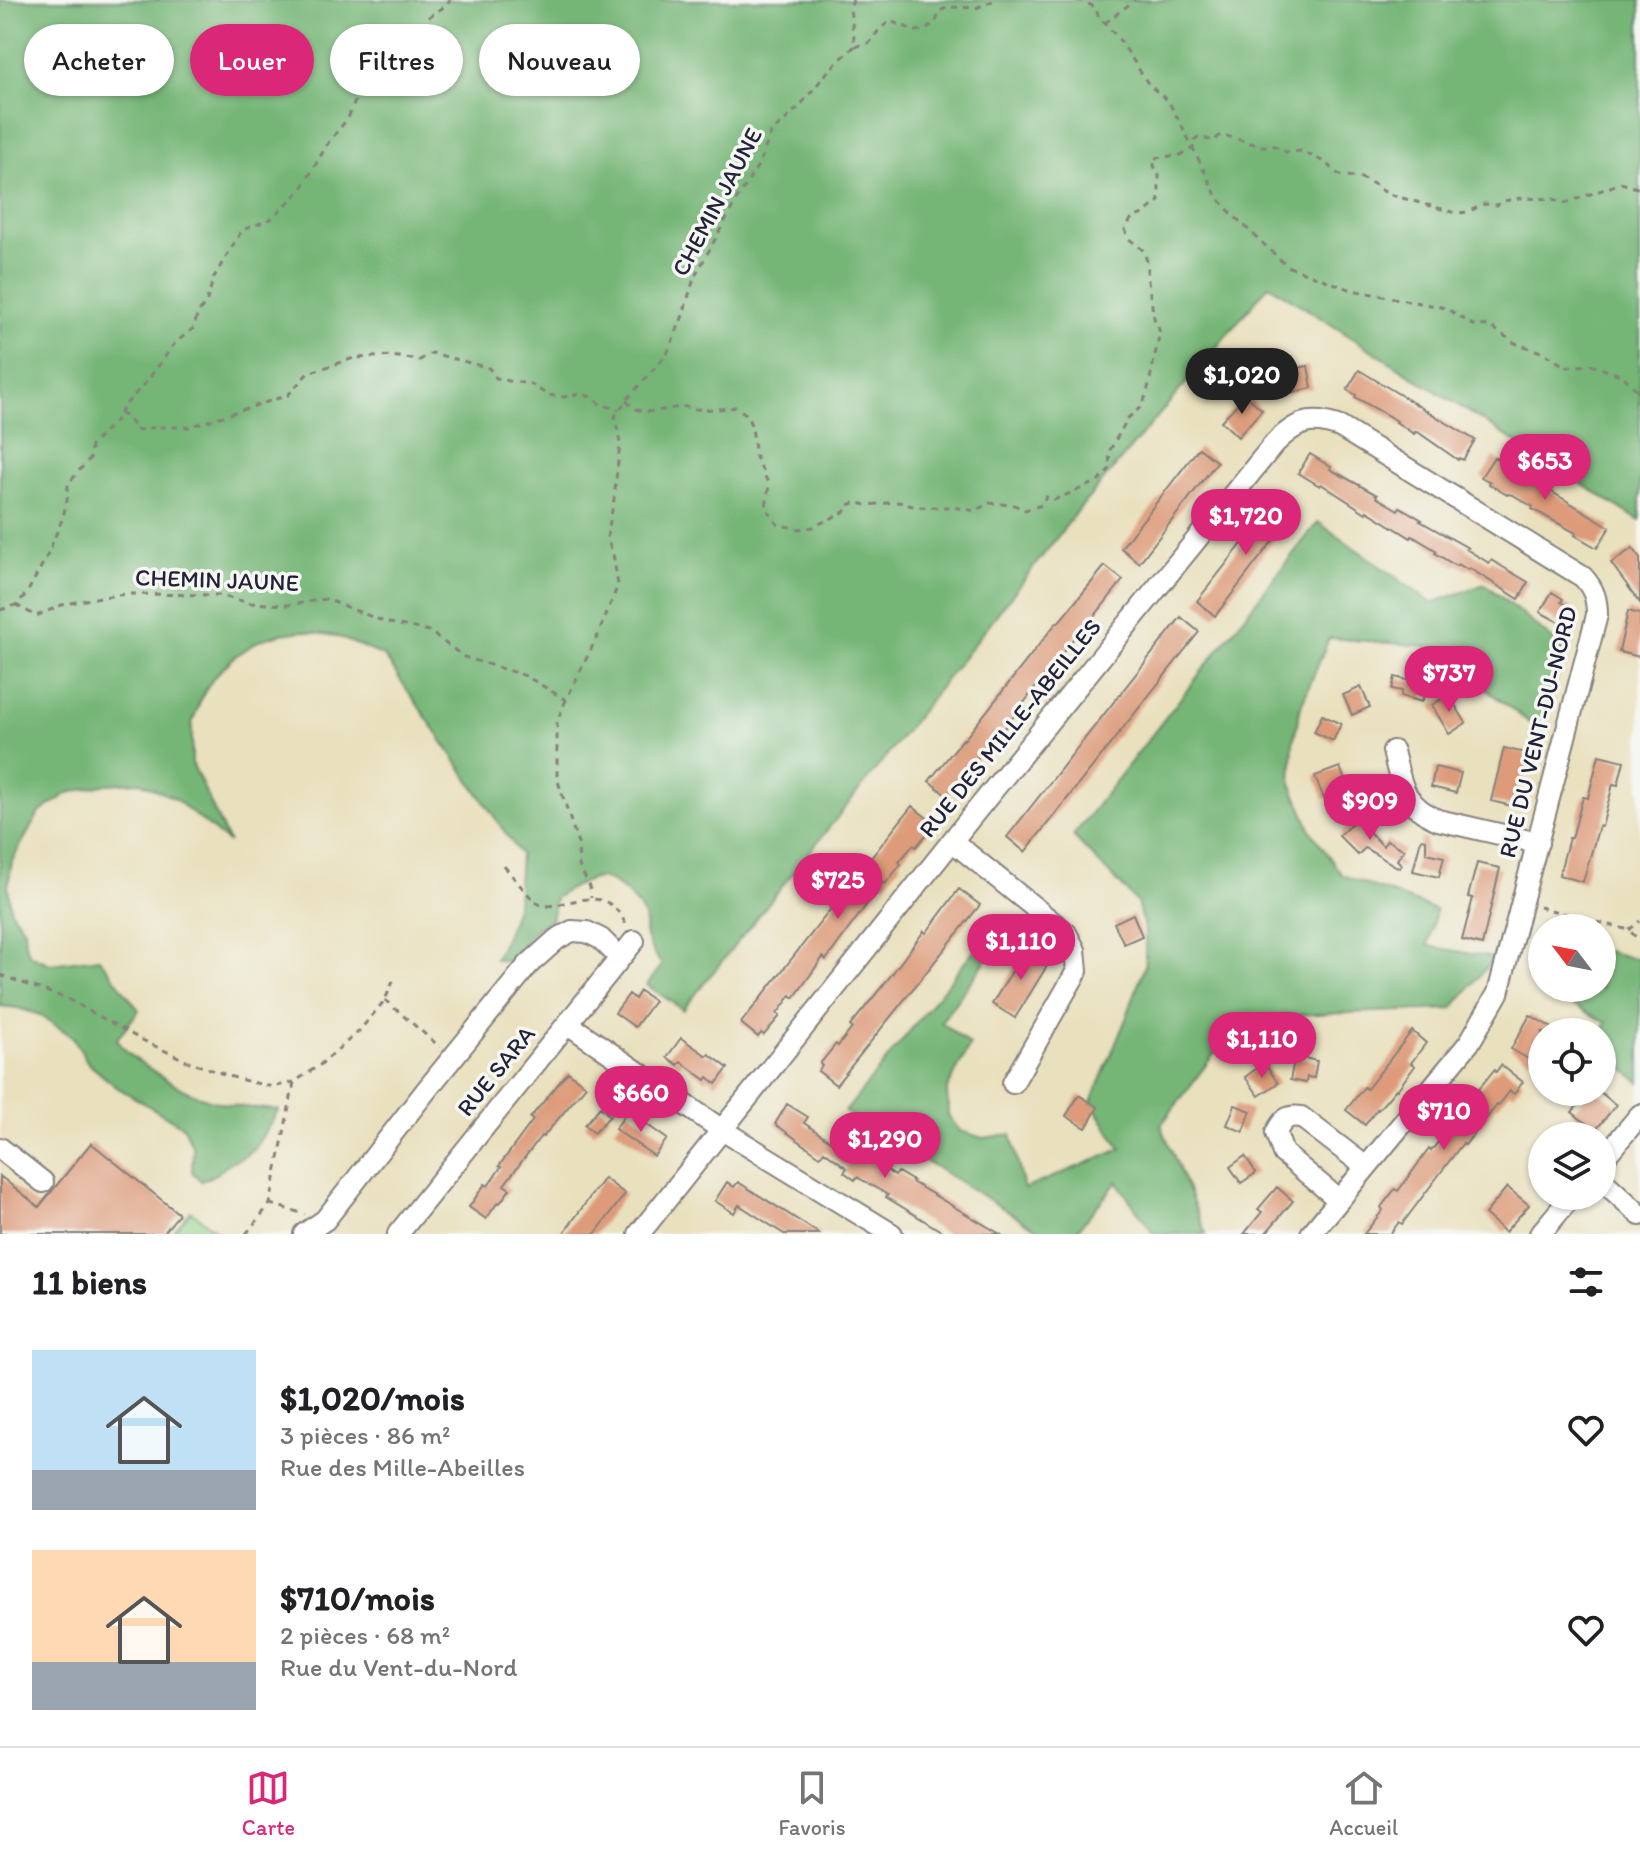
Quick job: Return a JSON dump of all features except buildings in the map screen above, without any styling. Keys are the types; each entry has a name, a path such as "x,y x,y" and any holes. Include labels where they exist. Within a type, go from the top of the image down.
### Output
{"street":[{"name":"RUE DES MILLE-ABEILLES","path":"639,1234 1274,444 1300,423 1315,420"},
{"name":"RUE DU VENT-DU-NORD","path":"1311,1234 1469,1043 1498,993 1597,615 1595,593 1583,577 1340,427 1315,420"},
{"path":"1393,751 1406,797 1427,816 1538,843"},
{"path":"952,841 1066,933 1075,950 1077,971 1013,1083"},
{"path":"304,1234 325,1220 528,965 557,939 572,931 587,932 601,939 619,957"},
{"name":"RUE SARA","path":"398,1234 634,941"},
{"path":"568,1024 722,1130 889,1233"},
{"path":"1616,1143 1640,1115"},
{"path":"1339,1200 1283,1153 1276,1133 1284,1119 1301,1117 1366,1167"},
{"path":"0,1148 43,1182"},
{"path":"1616,1193 1640,1215"},
{"path":"1540,1234 1560,1210"}],"path":[{"path":"16,605 27,593 47,556 63,517 68,484 90,458 91,446 148,380 175,343 194,328 214,277 242,230 271,219 301,190 328,143 348,118 365,78 414,40 430,16 450,0"},
{"path":"853,0 850,9 855,46"},
{"name":"CHEMIN JAUNE","path":"619,410 667,354 694,278 759,164 771,133 799,107 830,69 855,46 863,46 874,40 880,29 890,21 916,31 926,30 936,21 940,11 948,7 976,8 995,0"},
{"path":"1077,0 1096,8 1099,19 1122,43 1149,85 1168,101 1217,197 1287,266 1352,290 1446,308 1473,325 1490,326 1515,343 1544,353 1566,367 1591,365 1623,376 1640,393"},
{"path":"1105,23 1135,0"},
{"path":"1193,148 1194,140 1198,137 1214,141 1223,135 1261,146 1275,146 1286,152 1301,151 1325,162 1340,175 1361,178 1388,194 1456,213 1468,212 1484,204 1497,205 1522,198 1553,199 1566,203 1621,183 1640,189"},
{"path":"626,401 633,409 643,411 673,410 683,406 698,409 735,407 746,414 752,427 756,457 769,485 766,508 777,524 798,529 813,527 844,512 856,502 866,505 899,502 916,507 953,507 975,511 989,503 1014,505 1025,510 1042,505 1046,497 1054,500 1089,487 1109,470 1110,450 1128,418 1142,406 1160,332 1154,318 1144,251 1128,238 1125,229 1132,218 1143,214 1159,201 1159,174 1154,158 1180,155 1193,148"},
{"path":"120,413 136,430 189,427 288,395 308,373 354,358 391,356 420,360 432,353 489,368 496,378 531,384 547,395 563,397 580,394 619,410 615,416 620,443 607,538 618,585 557,721 557,778 578,844 579,866 590,887 591,898"},
{"name":"CHEMIN JAUNE","path":"0,610 16,605 36,616 62,605 126,594 218,595 250,603 288,605 326,599 385,622 429,631 464,657 526,676 566,700"},
{"path":"504,866 538,904 551,906 585,898 609,903 621,913 634,941"},
{"path":"1523,903 1629,930 1640,941"},
{"path":"1629,930 1640,921"},
{"path":"0,975 68,999 189,1062 273,1087 294,1082 320,1065 359,1031 385,1000 395,977"},
{"path":"385,1000 452,1058"},
{"path":"246,1234 270,1204 294,1082"},
{"path":"270,1204 325,1220"}],"green space":[{"path":"0,0 1640,0 1640,521 1269,285 1080,508 683,1010 647,985 662,965 648,941 645,919 627,894 606,879 589,880 555,898 551,921 535,929 509,962 495,959 517,904 520,854 384,656 336,636 303,631 260,640 234,657 214,677 201,698 192,724 192,763 229,843 174,798 140,782 107,784 68,793 39,813 12,861 8,887 11,911 24,929 30,955 50,964 99,958 139,1010 117,1039 131,1055 196,1095 242,1107 279,1110 256,1146 245,1156 201,1181 192,1172 193,1148 184,1127 115,1086 88,1063 73,1037 40,1015 0,1006"},
{"path":"1318,522 1432,603 1485,584 1564,649 1543,733 1462,671 1425,661 1427,646 1329,638 1301,706 1293,743 1291,783 1311,831 1342,875 1436,910 1428,946 1494,958 1452,1009 1242,1017 1161,1125 1206,1234 1154,1234 1117,1182 1074,1234 1045,1234 845,1112 992,928 1004,936 941,1022 970,1045 947,1089 948,1115 960,1131 983,1138 1011,1134 1024,1189 1121,1149 1091,1102 1145,965 1145,930 1137,902 1073,836"},
{"path":"1616,954 1640,960 1640,1082 1616,1064 1616,1018 1597,1018 1567,1002 1616,1002"},
{"path":"191,1211 217,1231 214,1234 171,1234"}]}
